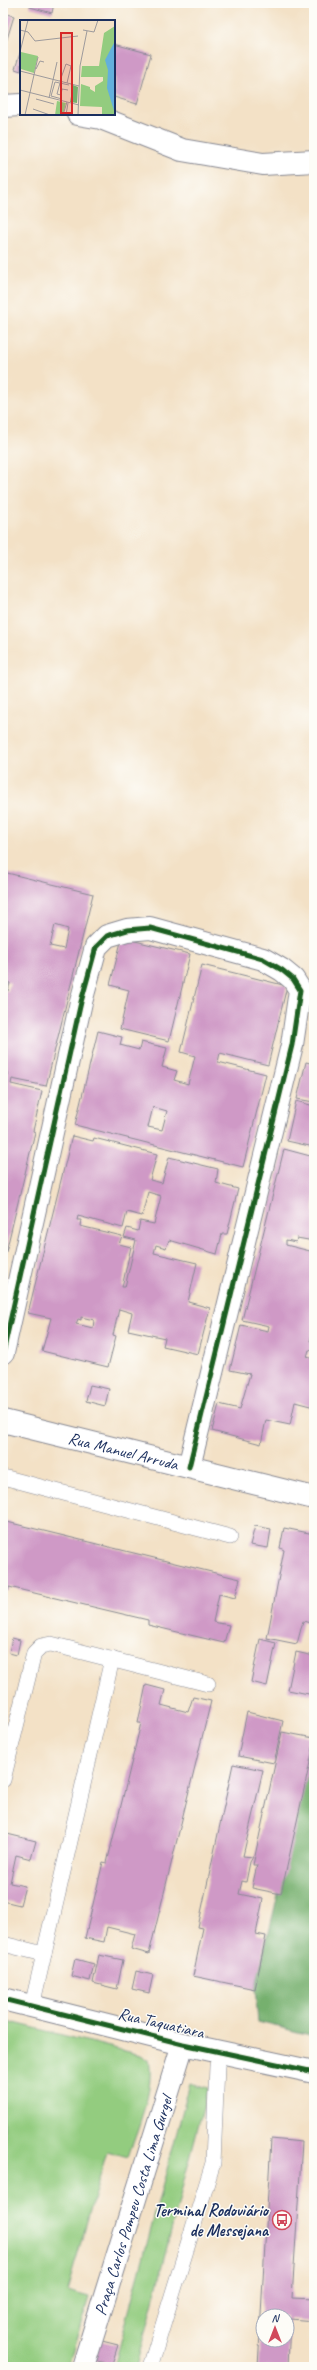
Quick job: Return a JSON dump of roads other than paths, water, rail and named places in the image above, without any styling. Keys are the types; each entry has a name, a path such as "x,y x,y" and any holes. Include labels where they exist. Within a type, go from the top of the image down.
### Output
{"street":[{"path":"3,106 20,105"},
{"path":"84,115 101,118 182,150 263,164 314,161"},
{"path":"3,1353 81,1002 96,947 107,936 127,930 150,928 263,959 282,970 293,979 300,990 298,1015 189,1467"},
{"name":"Rua Manuel Arruda","path":"3,1421 314,1498"},
{"name":"Rua Taquatiara","path":"3,1999 184,2044 314,2072"},
{"name":"Praça Carlos Pompeu Costa Lima Gurgel","path":"84,2367 184,2044"}],"lane":[{"path":"3,1477 230,1537"},
{"path":"3,1780 34,1653 41,1646 51,1644 208,1684"},
{"path":"32,2006 112,1659"},
{"path":"3,1944 44,1954"},
{"path":"150,2367 213,2163 217,2066 220,2051"}],"place":[{"name":"Terminal Rodoviário de Messejana","path":"282,2220"}]}
